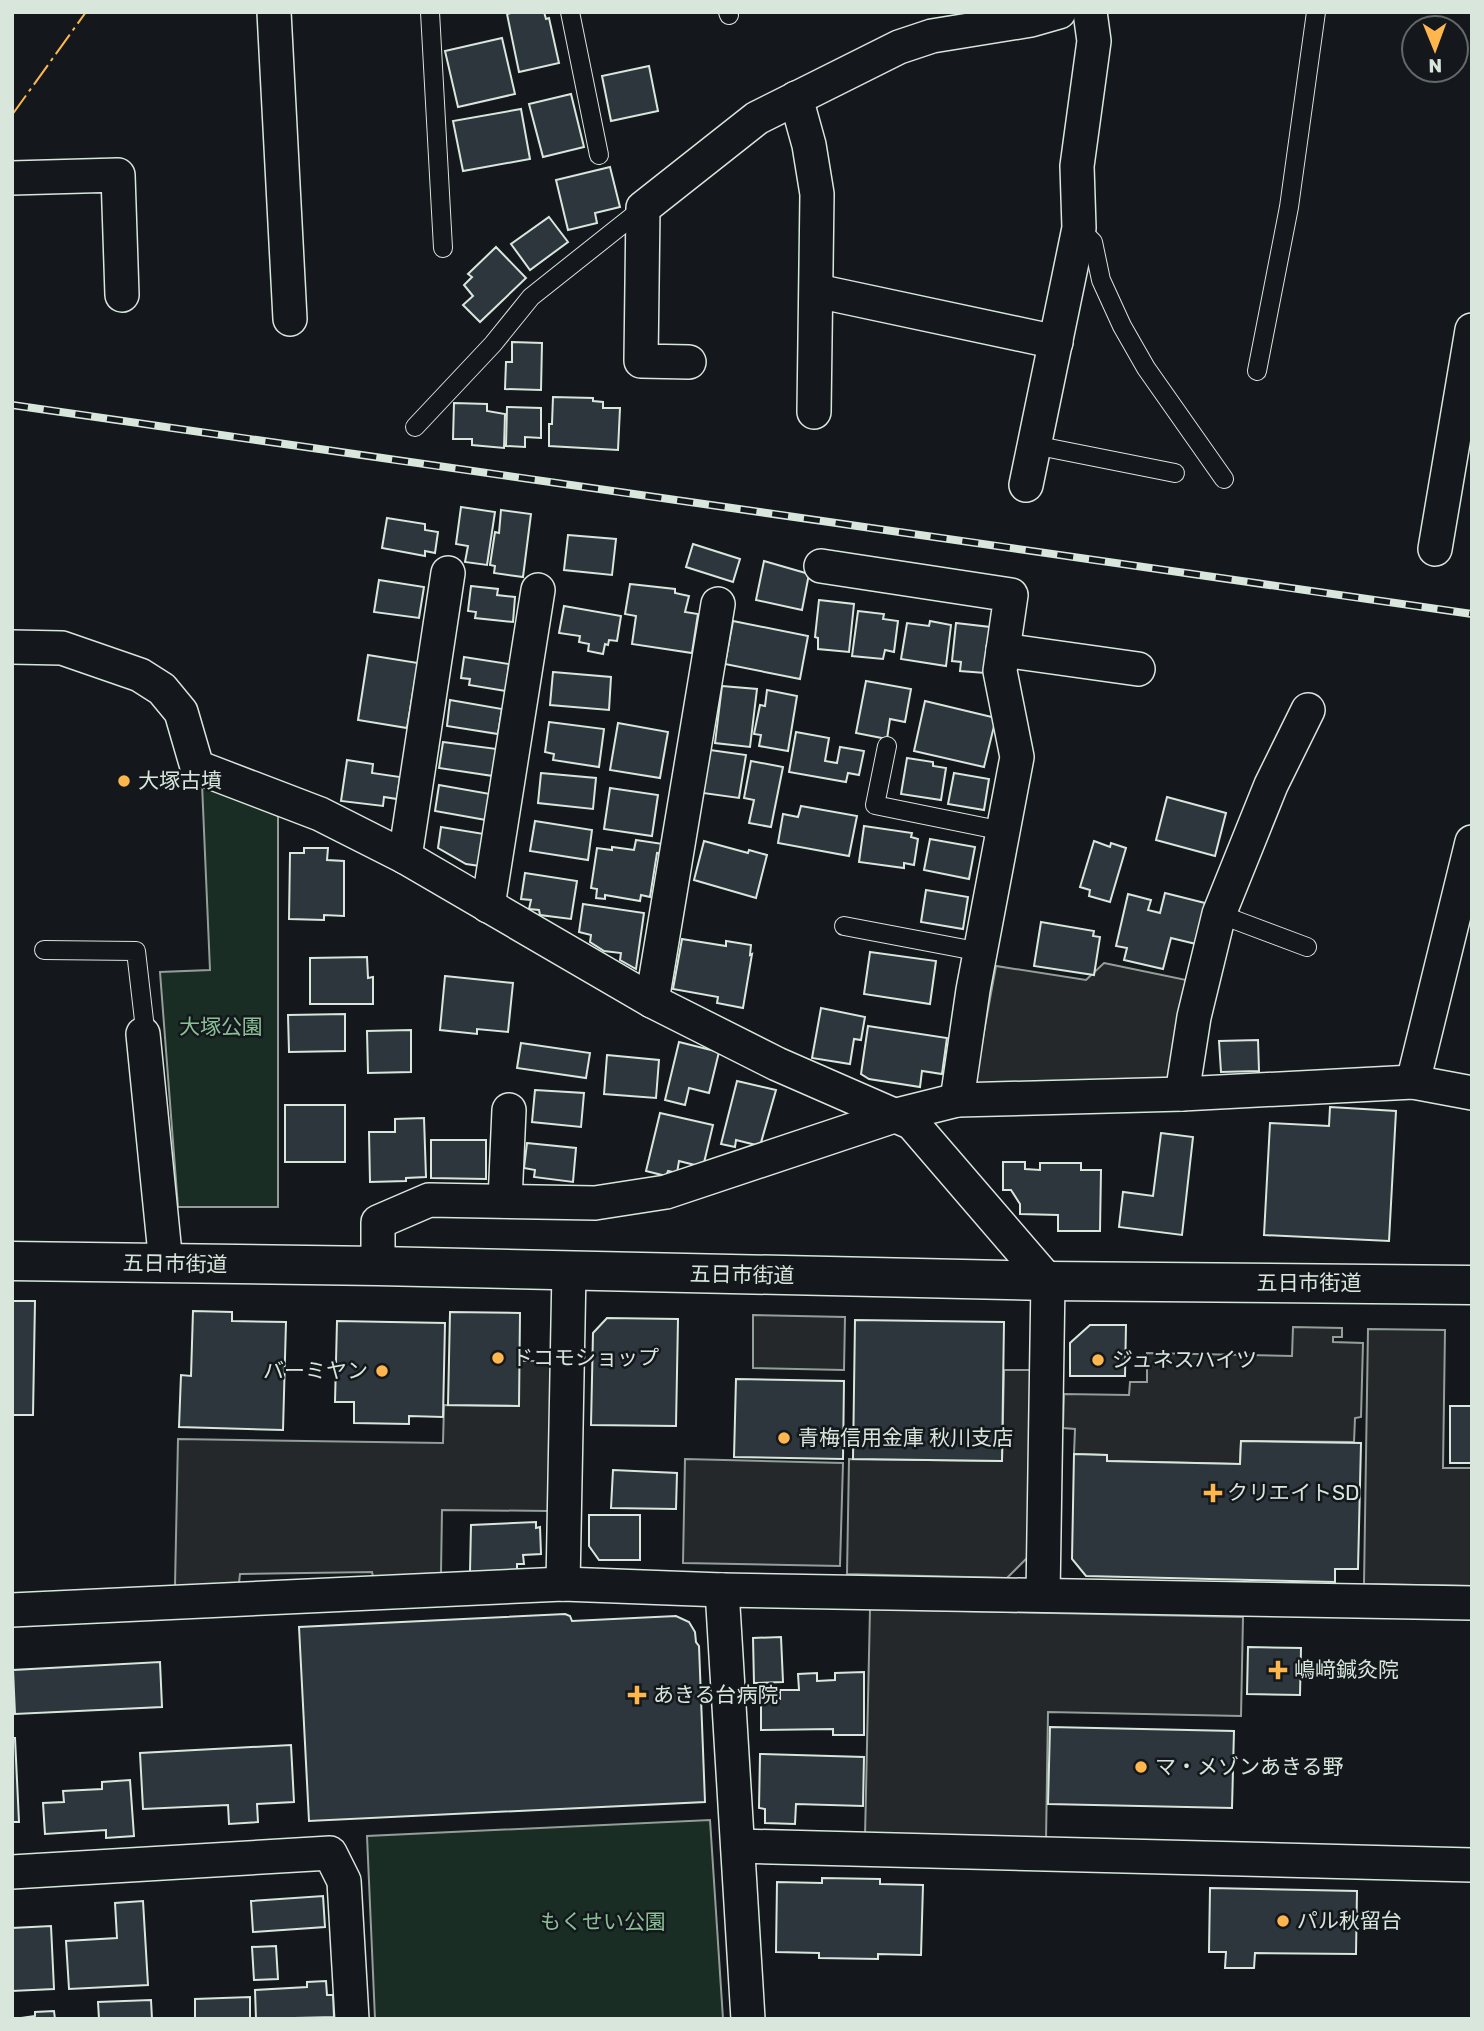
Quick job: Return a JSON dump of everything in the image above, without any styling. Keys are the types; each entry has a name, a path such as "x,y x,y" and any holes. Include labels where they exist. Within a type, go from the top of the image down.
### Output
{"main road":[{"name":"五日市街道","path":"12,1261 1048,1281 1472,1286"}],"street":[{"path":"274,12 290,319"},
{"path":"689,362 641,361 643,208 757,118 910,43 932,36 1031,20 1059,12"},
{"path":"1026,485 1079,228 1077,166 1094,41 1090,12"},
{"path":"796,98 809,145 817,194 814,412"},
{"path":"12,178 118,175 122,295"},
{"path":"817,292 1056,342"},
{"path":"1435,549 1472,330"},
{"path":"821,566 1011,595 1000,671 1017,757 973,990 957,1100"},
{"path":"405,857 449,573"},
{"path":"488,906 538,590"},
{"path":"652,1001 718,604"},
{"path":"12,647 62,648 139,675 162,689 181,712 197,767 320,814 405,857 652,1001 776,1064 912,1123 1048,1281 1043,1595"},
{"path":"1003,650 1139,669"},
{"path":"1182,1094 1195,1017 1219,914 1271,785 1308,710"},
{"path":"1413,1082 1472,842"},
{"path":"143,1034 166,1264"},
{"path":"378,1266 378,1222 429,1200 595,1203 666,1192 897,1115 957,1100 1182,1094 1413,1082 1472,1093"},
{"path":"505,1201 509,1110"},
{"path":"563,1584 569,1271"},
{"path":"12,1610 563,1584 722,1590 1472,1604"},
{"path":"722,1590 748,2019"},
{"path":"738,1846 1472,1864"},
{"path":"12,1872 330,1853 344,1881 352,2019"}],"lane":[{"path":"430,12 443,248"},
{"path":"570,12 598,155"},
{"path":"1257,371 1289,207 1316,12"},
{"path":"415,427 493,344 531,297 643,208"},
{"path":"1079,228 1093,242 1101,280 1122,326 1146,368 1224,479"},
{"path":"1034,445 1175,473"},
{"path":"887,746 875,805 1003,831"},
{"path":"1219,914 1307,947"},
{"path":"844,926 981,952"},
{"path":"44,950 136,951 145,1029 143,1034"}],"green space":[{"name":"大塚公園","path":"202,784 278,816 278,1207 178,1207 160,972 210,970"},
{"name":"もくせい公園","path":"710,1820 723,2019 375,2019 367,1836"}],"shaded area":[{"path":"1104,963 1191,981 1172,1085 974,1086 996,966 1086,980"},
{"path":"753,1315 845,1317 844,1370 753,1368"},
{"path":"1293,1327 1342,1328 1342,1337 1333,1337 1333,1342 1363,1343 1361,1417 1355,1418 1354,1442 1241,1441 1240,1464 1107,1461 1107,1455 1074,1454 1075,1429 1063,1428 1064,1394 1129,1395 1130,1382 1147,1382 1147,1353 1292,1356"},
{"path":"1368,1329 1445,1330 1443,1468 1472,1468 1472,1586 1364,1584"},
{"path":"519,1361 552,1361 549,1511 442,1510 441,1573 373,1577 372,1572 240,1574 239,1583 175,1586 178,1439 443,1443 444,1405 518,1406"},
{"path":"1004,1370 1031,1370 1028,1557 1007,1578 847,1574 849,1459 1002,1461"},
{"path":"685,1459 843,1463 840,1566 683,1563"},
{"path":"870,1609 1243,1617 1241,1716 1048,1712 1046,1841 865,1837"}],"building":[{"path":"544,12 546,19 549,18 559,63 519,72 507,14"},
{"path":"502,38 515,94 458,107 445,51"},
{"path":"649,66 658,111 611,121 602,76"},
{"path":"571,94 584,147 543,157 529,104"},
{"path":"521,109 530,159 463,171 453,121"},
{"path":"610,167 620,207 595,213 597,223 568,230 556,180"},
{"path":"549,217 568,242 530,270 511,244"},
{"path":"496,247 526,278 480,322 463,305 473,296 464,285 472,277 468,274"},
{"path":"512,342 542,343 541,390 505,389 506,362 512,362"},
{"path":"553,397 593,398 593,401 603,402 603,408 620,408 618,450 549,446"},
{"path":"454,403 487,404 487,411 505,414 504,448 472,445 472,439 453,439"},
{"path":"507,407 541,408 541,438 525,437 525,447 506,446"},
{"path":"461,507 495,512 487,565 465,562 468,546 456,544"},
{"path":"501,510 531,514 523,577 494,573 495,566 490,565 495,532 499,533"},
{"path":"387,518 425,524 425,530 438,532 435,553 425,551 425,556 382,548"},
{"path":"568,535 616,539 612,575 564,570"},
{"path":"693,544 740,559 733,582 686,567"},
{"path":"764,561 809,574 802,610 756,600"},
{"path":"379,580 424,587 419,618 374,612"},
{"path":"630,584 675,589 675,593 689,596 685,612 698,614 692,653 632,644 636,616 625,614"},
{"path":"471,586 498,589 497,595 515,597 513,622 475,618 476,612 468,611"},
{"path":"819,600 854,604 849,652 818,649 818,638 815,637"},
{"path":"564,606 621,616 617,641 609,640 608,645 605,644 603,654 588,651 589,644 579,642 580,636 559,633"},
{"path":"858,611 884,614 883,619 898,621 894,652 885,650 883,659 852,656"},
{"path":"733,621 808,636 800,679 725,664"},
{"path":"930,621 951,625 946,666 901,659 907,623 929,626"},
{"path":"956,623 990,627 985,673 960,671 961,662 952,661"},
{"path":"368,655 418,663 407,728 358,720"},
{"path":"464,657 509,664 506,691 469,685 470,679 461,678"},
{"path":"553,672 611,677 609,710 550,705"},
{"path":"866,681 911,689 905,722 890,719 887,739 856,733"},
{"path":"722,686 757,689 750,747 715,743"},
{"path":"767,690 797,696 788,751 759,746 761,735 754,734 760,705 765,706"},
{"path":"450,700 502,709 498,734 447,726"},
{"path":"925,701 996,718 984,767 914,751"},
{"path":"549,722 604,729 599,767 553,760 554,754 545,752"},
{"path":"618,723 668,732 660,778 610,770"},
{"path":"796,732 829,738 825,761 837,763 840,747 864,751 859,775 848,773 846,782 789,772"},
{"path":"443,742 497,749 493,776 439,768"},
{"path":"710,750 746,755 739,798 703,793"},
{"path":"907,758 933,762 933,766 946,768 941,800 901,794"},
{"path":"347,760 373,764 372,773 400,777 397,799 384,797 383,806 341,801"},
{"path":"751,761 783,767 771,827 749,823 754,800 744,798"},
{"path":"541,773 596,778 593,809 538,803"},
{"path":"954,773 989,779 984,810 948,804"},
{"path":"439,785 490,794 486,820 435,811"},
{"path":"610,788 658,795 652,836 604,829"},
{"path":"1167,797 1226,813 1215,856 1156,840"},
{"path":"801,806 857,816 849,856 778,843 783,814 798,817"},
{"path":"535,821 592,830 588,860 530,851"},
{"path":"864,826 912,833 911,837 918,839 914,865 904,863 904,868 859,862"},
{"path":"441,827 484,834 480,866 466,864 438,848"},
{"path":"930,839 975,847 969,879 924,870"},
{"path":"636,840 663,844 662,854 657,853 650,897 641,895 640,901 605,895 605,899 596,898 597,889 591,888 597,848 634,850"},
{"path":"704,841 748,853 749,850 767,855 756,898 694,880"},
{"path":"1094,841 1110,847 1111,843 1126,848 1110,902 1089,896 1090,890 1080,887"},
{"path":"304,848 328,848 327,860 344,861 344,916 324,915 324,920 289,919 290,853 304,853"},
{"path":"525,873 577,881 571,919 540,915 539,910 529,909 531,900 521,899"},
{"path":"926,890 968,897 963,929 921,922"},
{"path":"1165,893 1205,903 1196,944 1171,938 1163,969 1124,960 1127,948 1116,946 1128,894 1151,900 1148,910 1160,913"},
{"path":"583,904 644,913 636,969 620,960 621,953 604,951 590,942 591,935 579,932"},
{"path":"1041,922 1094,931 1093,936 1100,937 1094,975 1034,966"},
{"path":"682,939 726,946 726,941 751,945 750,955 752,954 743,1008 717,1003 718,997 673,989"},
{"path":"870,952 936,961 930,1004 864,994"},
{"path":"367,957 368,978 373,977 373,1004 310,1004 310,958"},
{"path":"445,976 513,983 508,1032 477,1029 477,1034 440,1030"},
{"path":"821,1008 865,1017 861,1040 854,1039 850,1064 812,1058"},
{"path":"345,1014 345,1051 289,1052 288,1015"},
{"path":"868,1026 947,1038 942,1074 922,1071 920,1087 869,1079 861,1074"},
{"path":"411,1030 411,1072 368,1073 367,1031"},
{"path":"1258,1040 1259,1071 1221,1072 1219,1041"},
{"path":"679,1042 719,1052 709,1093 689,1088 685,1105 665,1100"},
{"path":"521,1043 590,1053 586,1078 517,1068"},
{"path":"607,1055 659,1060 656,1098 604,1094"},
{"path":"737,1081 776,1090 760,1146 736,1140 735,1147 721,1144"},
{"path":"535,1090 584,1093 581,1127 532,1122"},
{"path":"285,1105 345,1105 345,1162 285,1162"},
{"path":"1330,1107 1396,1111 1389,1241 1264,1235 1270,1123 1329,1126"},
{"path":"660,1113 713,1125 703,1167 679,1161 677,1173 668,1171 666,1176 646,1171"},
{"path":"424,1118 426,1177 406,1178 406,1181 370,1182 369,1132 395,1132 395,1119"},
{"path":"1161,1133 1193,1137 1182,1235 1119,1227 1123,1192 1153,1196"},
{"path":"431,1140 486,1140 486,1179 431,1178"},
{"path":"527,1143 576,1148 573,1182 534,1177 535,1170 524,1168"},
{"path":"1003,1162 1025,1162 1025,1169 1040,1170 1040,1163 1081,1163 1081,1170 1101,1170 1100,1231 1058,1231 1058,1215 1020,1214 1020,1204 1011,1190 1003,1190"},
{"path":"12,1301 35,1301 33,1415 12,1415"},
{"path":"193,1311 232,1312 232,1321 286,1322 283,1430 179,1427 181,1375 191,1376"},
{"path":"450,1312 520,1313 519,1406 448,1405"},
{"path":"607,1318 678,1319 676,1426 591,1425 593,1333"},
{"path":"855,1320 1004,1322 1002,1461 853,1459"},
{"path":"337,1321 445,1323 443,1417 409,1416 409,1424 354,1423 354,1402 335,1402"},
{"name":"ジュネスハイツ","path":"1090,1325 1126,1325 1125,1376 1070,1376 1070,1343"},
{"path":"736,1379 844,1381 843,1459 734,1457"},
{"path":"1450,1406 1472,1406 1472,1463 1450,1463"},
{"path":"1241,1441 1361,1443 1358,1569 1335,1569 1335,1582 1086,1576 1072,1559 1074,1454 1107,1455 1107,1461 1240,1464"},
{"path":"613,1470 677,1473 676,1509 611,1508"},
{"path":"589,1515 640,1515 640,1560 599,1560 589,1546"},
{"path":"536,1522 536,1528 540,1527 541,1554 523,1555 524,1564 517,1564 517,1570 470,1572 471,1525"},
{"path":"565,1614 570,1616 572,1621 676,1616 689,1622 699,1646 705,1802 309,1821 299,1627"},
{"path":"781,1637 783,1682 754,1683 753,1638"},
{"path":"1248,1647 1301,1648 1300,1695 1247,1694"},
{"path":"160,1662 162,1707 15,1714 13,1670"},
{"path":"864,1672 864,1735 833,1735 833,1729 761,1730 761,1699 780,1699 780,1690 799,1690 798,1674 817,1673 817,1681 835,1680 835,1673"},
{"name":"マ・メゾンあきる野","path":"1050,1727 1234,1731 1232,1808 1048,1804"},
{"path":"12,1738 15,1738 19,1822 12,1822"},
{"path":"291,1745 294,1802 257,1804 258,1822 229,1824 228,1805 143,1809 140,1753"},
{"path":"760,1754 864,1757 863,1806 796,1804 795,1824 765,1823 765,1809 759,1808"},
{"path":"130,1780 134,1836 106,1838 106,1830 45,1834 43,1803 64,1802 63,1791 102,1789 102,1782"},
{"path":"822,1878 880,1879 880,1884 923,1885 921,1955 878,1954 878,1959 819,1958 819,1953 776,1952 777,1882 822,1883"},
{"name":"パル秋留台","path":"1210,1888 1357,1891 1356,1954 1255,1953 1254,1968 1225,1968 1226,1952 1209,1952"},
{"path":"323,1896 325,1927 253,1932 251,1901"},
{"path":"143,1901 148,1985 69,1989 66,1941 117,1938 115,1903"},
{"path":"51,1926 54,1989 12,1991 12,1928"},
{"path":"276,1946 278,1979 254,1980 252,1947"},
{"path":"326,1981 327,1995 333,1995 334,2017 256,2019 255,1990 307,1987 307,1982"},
{"path":"250,1997 250,2019 195,2019 195,1999"},
{"path":"151,2000 152,2019 99,2019 98,2002"},
{"path":"54,2011 55,2019 14,2019 35,2016 35,2012"}],"railway":[{"path":"12,405 1472,614"}],"power":[{"path":"12,115 86,12"}],"place":[{"name":"大塚古墳","path":"124,781"},
{"name":"ドコモショップ","path":"498,1358"},
{"name":"ジュネスハイツ","path":"1098,1360"},
{"name":"バーミヤン","path":"382,1371"},
{"name":"青梅信用金庫 秋川支店","path":"784,1438"},
{"name":"クリエイトSD","path":"1213,1493"},
{"name":"嶋﨑鍼灸院","path":"1278,1670"},
{"name":"あきる台病院","path":"637,1695"},
{"name":"マ・メゾンあきる野","path":"1141,1767"},
{"name":"パル秋留台","path":"1283,1921"}]}
